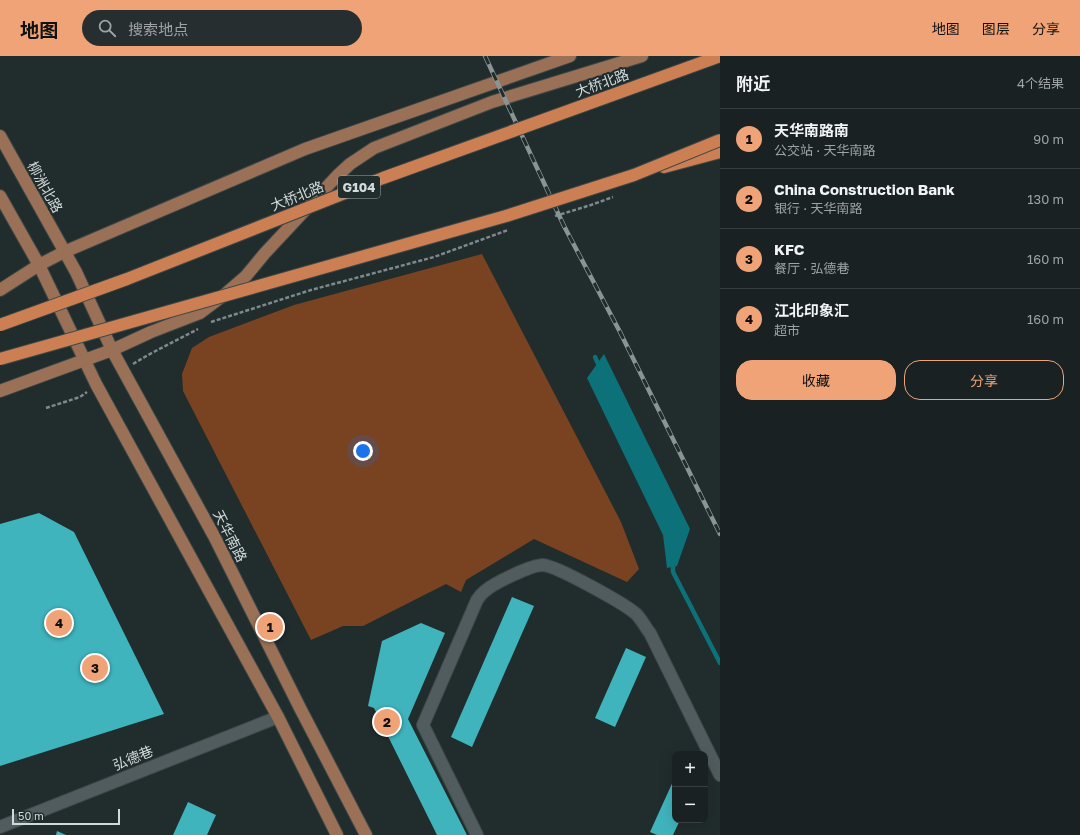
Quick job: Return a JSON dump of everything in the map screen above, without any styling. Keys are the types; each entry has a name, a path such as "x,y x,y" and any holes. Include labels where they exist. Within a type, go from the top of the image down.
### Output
{"highway":[{"name":"大桥北路","path":"0,325 127,279 383,178 720,56"},
{"path":"634,175 720,140"},
{"path":"0,359 191,304 409,245 634,175 720,152"}],"main road":[{"path":"0,290 39,265 64,252 305,149 570,56"},
{"path":"0,390 112,350 200,312 224,295 246,276 265,253 337,176 350,164 374,148 492,102 642,56"},
{"name":"柳洲北路","path":"0,136 64,252"},
{"path":"0,196 39,265 96,384 278,717 337,835"},
{"name":"天华南路","path":"64,252 76,272 112,350 214,538 366,835"}],"street":[{"path":"477,835 423,725 477,600 483,592 493,585 533,567 544,565 562,572 624,605 637,615 650,633 720,775"},
{"name":"弘德巷","path":"0,827 278,717"}],"path":[{"path":"548,218 613,197"},
{"path":"124,370 148,355 212,322 311,290 434,258 512,229"},
{"path":"46,408 80,397 96,384"}],"shaded area":[{"path":"482,254 621,522 639,569 627,582 534,539 466,580 461,592 446,584 363,626 343,626 311,640 183,391 182,374 192,348 209,337 294,305"}],"water":[{"path":"604,354 690,529 677,566 667,568 663,535 587,378"}],"building":[{"path":"39,513 74,532 164,714 0,766 0,524"},
{"path":"512,597 534,606 472,747 451,737"},
{"path":"421,623 445,633 408,719 467,835 437,835 374,708 368,706 382,641"},
{"path":"626,648 646,657 615,727 595,718"},
{"path":"672,784 672,823 679,823 673,835 657,835 650,832"},
{"path":"188,802 216,815 207,835 173,835"},
{"path":"57,831 66,835 56,835"}],"waterway":[{"path":"595,357 600,368"},
{"path":"673,562 673,572 720,663"}],"railway":[{"path":"485,56 564,226 620,332 720,534"}],"place":[{"name":"江北印象汇","path":"59,623"},
{"name":"天华南路南","path":"270,627"},
{"name":"KFC","path":"95,668"},
{"name":"China Construction Bank","path":"387,722"}]}
